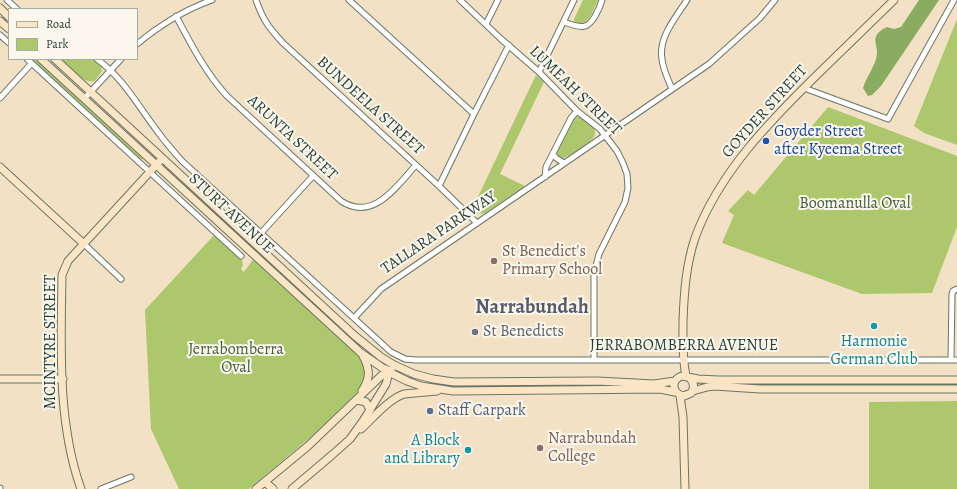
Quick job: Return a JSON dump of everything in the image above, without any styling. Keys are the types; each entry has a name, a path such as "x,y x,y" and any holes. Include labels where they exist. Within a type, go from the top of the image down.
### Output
{"main road":[{"name":"GOYDER STREET","path":"682,378 684,292 686,279 695,238 719,189 769,124 894,0"},
{"path":"0,8 8,16"},
{"path":"0,21 8,28"},
{"name":"STURT AVENUE","path":"42,60 361,352 387,372 407,381 421,386 452,390"},
{"name":"STURT AVENUE","path":"56,60 342,324 375,353 399,368 408,371"},
{"name":"MCINTYRE STREET","path":"81,489 73,465 64,408 62,275 68,261 163,158"},
{"path":"0,167 84,244"},
{"path":"341,448 356,431 387,381 387,372 383,363 360,344 342,324"},
{"path":"357,400 367,384 369,375 368,365 361,352"},
{"path":"262,486 308,446 382,375 399,368"},
{"name":"JERRABOMBERRA AVENUE","path":"408,371 425,378 444,381 598,381 654,384 682,378 957,380"},
{"path":"682,378 693,382 694,387 684,394 674,388 682,378"},
{"path":"0,379 63,379"},
{"path":"797,380 798,389"},
{"path":"510,382 515,385 517,390"},
{"path":"292,489 341,448 397,397 404,394 452,390 660,389 684,394 714,386 760,389 957,388"},
{"path":"684,394 683,417 685,489"},
{"path":"357,400 366,402 370,410"},
{"path":"262,486 273,489"}],"street":[{"path":"7,0 16,8"},
{"path":"138,43 161,25 176,16 193,7 212,0"},
{"name":"BUNDEELA STREET","path":"256,0 268,26 283,43 439,186 477,223"},
{"path":"349,0 474,114"},
{"name":"LUMEAH STREET","path":"460,0 501,40 509,45 539,72 577,111 600,129 617,150 624,162 628,188 625,202 599,254 594,274 594,360"},
{"path":"486,24 498,0"},
{"path":"539,72 574,0"},
{"path":"564,22 578,26 586,26 591,22 602,0"},
{"path":"672,89 661,58 662,45 667,33 687,0"},
{"name":"TALLARA PARKWAY","path":"354,318 381,289 709,64 760,18 775,0"},
{"path":"804,88 888,119 954,0"},
{"name":"ARUNTA STREET","path":"176,16 201,62 226,96 341,201 349,206 361,208 373,205 384,198 416,165"},
{"path":"0,35 8,42"},
{"path":"439,186 509,45"},
{"name":"STURT AVENUE","path":"27,60 241,256"},
{"name":"STURT AVENUE","path":"98,60 134,97 159,134 182,161 393,353 405,359 411,360"},
{"path":"84,99 120,60"},
{"path":"0,98 32,64"},
{"path":"545,177 545,172 553,154 571,118 577,111"},
{"path":"553,154 564,163"},
{"path":"261,234 314,176"},
{"path":"84,244 121,279"},
{"path":"954,360 952,294 953,291 957,289"},
{"name":"JERRABOMBERRA AVENUE","path":"411,360 954,360"},
{"path":"101,489 131,477"}],"green space":[{"path":"583,0 598,0 589,18 583,23 579,23 574,21 574,19"},
{"path":"919,0 939,0 881,86 872,95 868,96 863,88 876,59 877,34 887,27 894,29 901,27"},
{"path":"957,19 957,145 924,133 914,126"},
{"path":"31,60 38,60 136,150 143,158 142,160 130,151"},
{"path":"61,60 94,60 101,66 102,71 95,81 86,80 76,74"},
{"path":"536,75 544,82 500,174 525,186 485,213 475,213 470,210 475,203"},
{"name":"Boomanulla Oval","path":"828,107 957,156 957,227 932,293 862,294 722,243 734,215 728,211 748,190 754,195"},
{"path":"579,117 590,124 594,128 595,134 590,141 580,149 560,159 556,153 573,118"},
{"path":"189,186 351,337 350,338 187,189"},
{"name":"Jerrabomberra Oval","path":"215,234 242,260 243,265 241,269 244,272 254,258 360,357 367,372 361,389 312,436 249,489 179,489 151,429 145,310"},
{"path":"957,401 957,489 869,489 869,402"}],"place":[{"name":"Goyder Street after Kyeema Street","path":"766,141"},
{"name":"St Benedict's Primary School","path":"494,261"},
{"name":"Harmonie German Club","path":"874,326"},
{"name":"St Benedicts","path":"475,332"},
{"name":"Staff Carpark","path":"430,411"},
{"name":"Narrabundah College","path":"540,448"},
{"name":"A Block and Library","path":"468,450"}],"district":[{"name":"Narrabundah","path":"532,308"}]}
